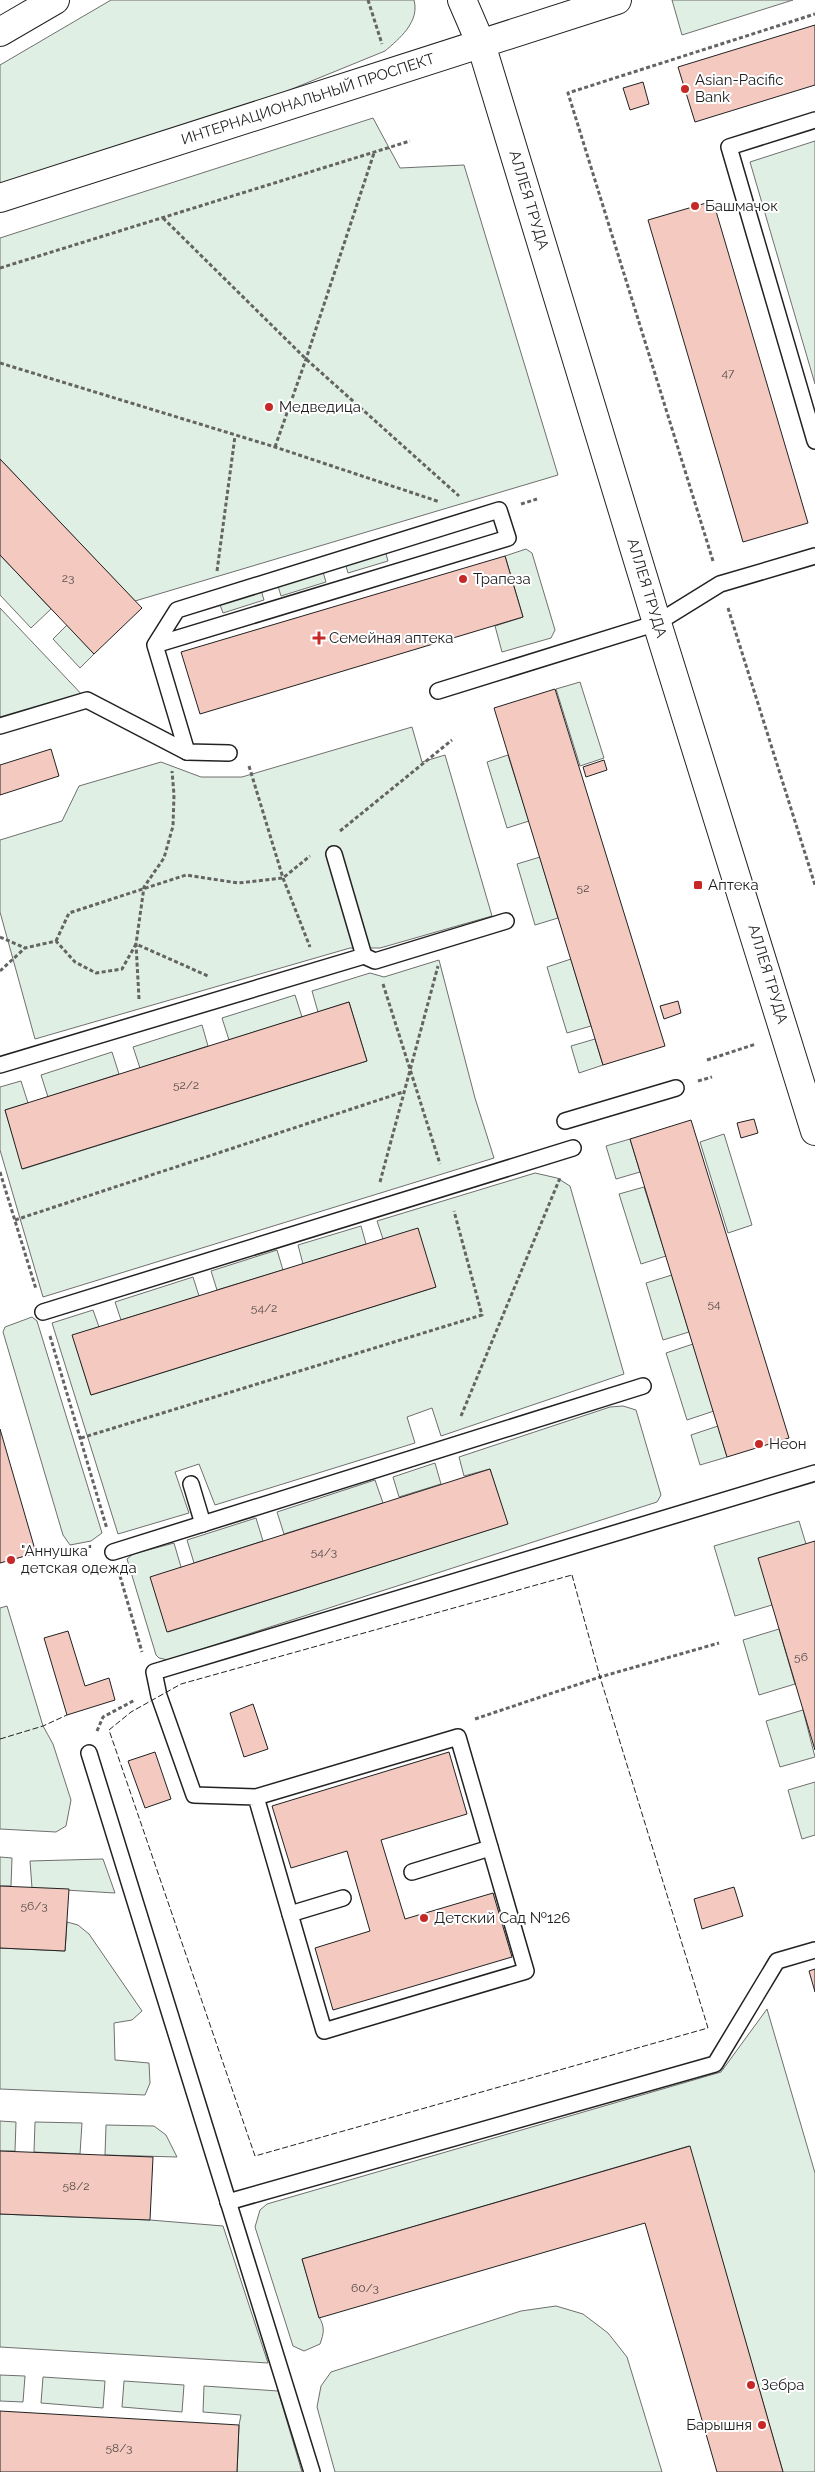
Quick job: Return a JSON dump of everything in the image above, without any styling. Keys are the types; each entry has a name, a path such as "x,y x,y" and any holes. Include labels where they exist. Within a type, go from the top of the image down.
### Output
{"street":[{"path":"0,32 55,0"},
{"name":"АЛЛЕЯ ТРУДА","path":"462,0 481,44 657,623 815,1130"},
{"name":"АЛЛЕЯ ТРУДА","path":"476,0 481,44"},
{"name":"ИНТЕРНАЦИОНАЛЬНЫЙ ПРОСПЕКТ","path":"0,198 617,0"}],"lane":[{"path":"815,120 729,147 815,441"},
{"path":"155,644 508,538 499,510 177,610 155,644 187,752"},
{"path":"438,691 657,623 720,584 815,556"},
{"path":"0,726 87,700 187,752 229,753"},
{"path":"334,854 370,958"},
{"path":"0,1065 319,969 445,939 506,921"},
{"path":"565,1121 676,1088"},
{"path":"43,1312 573,1148"},
{"path":"113,1552 643,1386"},
{"path":"256,1797 324,2031 526,1971 458,1737 256,1797 194,1796 159,1696 154,1672 815,1473"},
{"path":"191,1484 204,1524"},
{"path":"89,1753 312,2472"},
{"path":"412,1872 490,1848"},
{"path":"290,1914 343,1898"},
{"path":"228,2202 715,2064 777,1961 815,1950"}],"path":[{"path":"368,0 383,47"},
{"path":"815,14 568,93 815,885"},
{"path":"0,268 410,141"},
{"path":"275,447 374,152"},
{"path":"163,218 306,359 481,516"},
{"path":"0,363 275,447 481,516"},
{"path":"213,599 235,436"},
{"path":"337,834 452,740"},
{"path":"140,1022 136,944 144,887 164,858 173,826 174,795 169,743"},
{"path":"246,758 283,878 319,969"},
{"path":"56,941 69,913 144,887 186,875 238,883 263,882 283,878 314,853"},
{"path":"0,936 25,948"},
{"path":"372,1211 445,939"},
{"path":"56,941 75,962 96,973 122,969 136,944"},
{"path":"0,971 25,948 56,941"},
{"path":"136,944 242,992"},
{"path":"81,1438 482,1315 447,1187 410,1067 370,958"},
{"path":"15,1220 403,1092"},
{"path":"448,1447 573,1148"},
{"path":"0,1172 81,1438 144,1660"},
{"path":"0,1191 5,1190"},
{"path":"458,1737 471,1720 590,1680 719,1643"},
{"path":"89,1753 103,1717 136,1700"}],"green space":[{"path":"111,0 414,0 415,8 414,16 407,29 385,51 238,111 0,188 0,65"},
{"path":"672,0 793,0 682,35"},
{"path":"373,118 400,168 464,165 558,475 135,601 0,459 0,238"},
{"path":"815,141 815,384 750,162"},
{"path":"526,549 532,553 555,630 551,638 502,652 495,626 523,617 505,556"},
{"path":"385,550 388,561 348,573 345,563"},
{"path":"0,555 51,609 31,628 0,595"},
{"path":"323,572 326,582 281,596 278,586"},
{"path":"261,590 264,600 223,613 219,602"},
{"path":"0,608 87,700 0,726"},
{"path":"67,625 94,654 80,668 53,639"},
{"path":"580,682 604,758 580,766 556,689"},
{"path":"412,727 422,762 445,755 492,916 380,948 350,948 35,1039 0,912 0,840 62,821 79,786 161,762 201,777 242,777"},
{"path":"508,755 529,821 507,828 487,762"},
{"path":"540,857 558,918 535,925 517,864"},
{"path":"571,959 591,1026 567,1033 547,967"},
{"path":"439,960 475,1098 494,1158 43,1297 0,1150 0,1087 21,1081 28,1103 5,1110 23,1169 367,1061 349,1002 318,1012 312,991 370,973 384,977"},
{"path":"295,995 302,1017 229,1040 222,1018"},
{"path":"202,1025 208,1046 140,1068 133,1047"},
{"path":"595,1039 603,1065 579,1073 571,1046"},
{"path":"112,1052 119,1074 48,1097 41,1075"},
{"path":"724,1134 752,1225 728,1233 700,1142"},
{"path":"630,1139 640,1172 616,1179 606,1146"},
{"path":"535,1173 557,1178 570,1186 624,1374 441,1436 432,1408 407,1417 415,1443 215,1505 199,1464 175,1472 189,1513 118,1534 52,1323 93,1310 99,1327 73,1336 91,1395 436,1287 383,1239 377,1221"},
{"path":"644,1187 666,1256 641,1264 619,1194"},
{"path":"361,1226 366,1244 303,1264 298,1245"},
{"path":"277,1250 283,1270 217,1290 211,1271"},
{"path":"672,1275 689,1332 663,1340 646,1283"},
{"path":"193,1277 199,1296 121,1320 115,1302"},
{"path":"32,1317 37,1321 102,1533 91,1541 70,1545 63,1535 3,1332 5,1327"},
{"path":"693,1344 714,1411 687,1420 666,1353"},
{"path":"623,1406 636,1410 661,1495 657,1502 168,1660 159,1658 156,1655 127,1559 133,1554 174,1543 181,1567 168,1632 507,1524 490,1469 464,1476 459,1457 610,1407"},
{"path":"718,1426 727,1457 700,1465 691,1435"},
{"path":"435,1463 441,1484 399,1497 393,1477"},
{"path":"375,1480 383,1503 284,1534 277,1512"},
{"path":"256,1518 263,1541 194,1563 187,1540"},
{"path":"799,1521 806,1544 772,1605 735,1616 714,1546"},
{"path":"7,1606 43,1726 53,1744 71,1800 66,1826 56,1832 0,1829 0,1608"},
{"path":"779,1629 795,1684 759,1695 743,1640"},
{"path":"803,1710 815,1757 780,1767 766,1721"},
{"path":"815,1782 815,1835 802,1839 788,1790"},
{"path":"0,1857 12,1858 11,1886 0,1886"},
{"path":"103,1859 115,1893 32,1888 30,1861"},
{"path":"67,1922 78,1925 89,1934 142,2011 132,2020 114,2023 115,2060 149,2063 150,2083 145,2095 0,2089 0,1948 65,1951"},
{"path":"767,2009 815,2173 815,2472 783,2472 689,2146 302,2259 323,2327 323,2333 320,2344 304,2351 293,2346 255,2227 260,2210 267,2204 721,2072"},
{"path":"0,2121 16,2122 15,2151 0,2151"},
{"path":"35,2122 82,2123 80,2154 34,2152"},
{"path":"106,2125 154,2126 166,2135 177,2157 105,2155"},
{"path":"0,2214 150,2220 223,2226 268,2363 0,2347"},
{"path":"556,2306 583,2314 608,2333 627,2357 662,2472 335,2472 317,2407 321,2386 331,2372 521,2311"},
{"path":"0,2375 25,2376 23,2402 0,2401"},
{"path":"43,2377 105,2381 103,2408 41,2403"},
{"path":"124,2381 184,2385 182,2412 122,2407"},
{"path":"204,2386 278,2391 302,2472 237,2472 241,2415 203,2412"}],"building":[{"path":"815,25 815,85 695,122 678,67"},
{"path":"643,82 649,104 630,110 623,88"},
{"path":"713,201 808,523 743,542 648,220"},
{"path":"0,459 142,608 94,654 0,555"},
{"path":"505,556 523,617 200,714 181,652"},
{"path":"555,689 665,1046 603,1065 494,708"},
{"path":"51,749 59,776 0,795 0,765"},
{"path":"604,760 607,770 586,777 583,767"},
{"path":"678,1001 681,1013 664,1019 660,1006"},
{"path":"349,1002 367,1061 22,1169 5,1110"},
{"path":"754,1119 758,1133 741,1138 737,1123"},
{"path":"691,1120 789,1438 727,1457 630,1139"},
{"path":"418,1228 436,1287 91,1395 72,1335"},
{"path":"0,1429 36,1553 0,1563"},
{"path":"490,1469 508,1524 167,1632 150,1577"},
{"path":"815,1541 815,1750 758,1558"},
{"path":"68,1631 85,1686 109,1678 115,1700 67,1715 44,1638"},
{"path":"253,1704 268,1749 244,1757 230,1713"},
{"path":"155,1752 171,1799 145,1808 128,1761"},
{"path":"449,1752 467,1814 381,1840 405,1919 493,1893 512,1957 333,2010 315,1948 370,1931 347,1851 291,1868 272,1806"},
{"path":"0,1886 69,1889 65,1951 0,1948"},
{"path":"734,1887 743,1916 702,1929 694,1899"},
{"path":"815,1969 815,1992 809,1971"},
{"path":"690,2146 783,2472 717,2472 645,2223 319,2318 302,2259"},
{"path":"0,2151 153,2157 150,2220 0,2214"},
{"path":"0,2411 239,2425 237,2472 0,2472"}],"fence":[{"path":"572,1575 600,1677 708,2028 255,2156 109,1730 131,1712 181,1684 572,1575"},
{"path":"0,1739 43,1726 67,1715"}],"place":[{"name":"Asian-Pacific Bank","path":"685,89"},
{"name":"Башмачок","path":"695,206"},
{"name":"Медведица","path":"269,407"},
{"name":"Трапеза","path":"463,579"},
{"name":"Семейная аптека","path":"319,638"},
{"name":"Аптека","path":"698,885"},
{"name":"Неон","path":"759,1444"},
{"name":"\"Аннушка\" детская одежда","path":"11,1560"},
{"name":"Детский Сад №126","path":"424,1918"},
{"name":"Зебра","path":"751,2385"},
{"name":"Барышня","path":"762,2425"}]}
